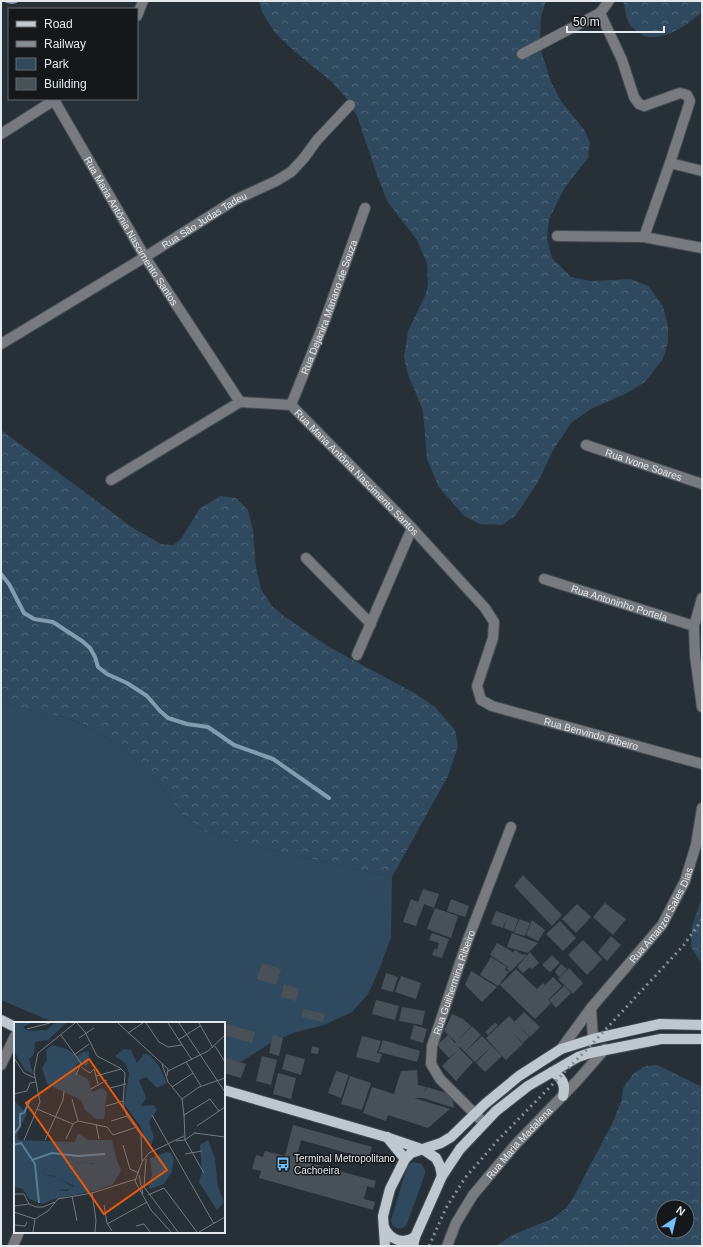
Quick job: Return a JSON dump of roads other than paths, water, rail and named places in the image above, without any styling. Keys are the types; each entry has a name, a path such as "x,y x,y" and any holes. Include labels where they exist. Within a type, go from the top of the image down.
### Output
{"main road":[{"path":"1,1020 14,1026"},
{"path":"385,1246 383,1216 390,1189 405,1159 416,1151 424,1150 441,1143 450,1137 474,1114 519,1076 561,1049 593,1039 660,1024 702,1025"},
{"path":"384,1227 389,1236 398,1241 414,1242 442,1176 460,1149 496,1111 528,1086 590,1053 662,1039 702,1039"},
{"path":"552,1072 557,1074 563,1081 563,1096"},
{"path":"225,1090 386,1137 424,1150 430,1153 437,1160 442,1176"},
{"path":"386,1137 405,1159"}],"street":[{"path":"138,14 143,1"},
{"path":"522,54 600,13 609,1"},
{"path":"600,13 622,60 634,97 639,104 644,106 680,93 687,95 690,101 644,237"},
{"path":"1,134 55,100"},
{"name":"Rua Maria Antônia Nascimento Santos","path":"55,100 145,257 240,402 292,405 412,528 485,608 494,622 493,638 477,686 481,700"},
{"name":"Rua São Judas Tadeu","path":"1,344 145,257 235,200 276,181 291,172 304,158 317,140 350,105"},
{"path":"670,162 702,172"},
{"name":"Rua Dejanira Mariano de Souza","path":"292,405 366,208"},
{"path":"557,236 644,237 702,248"},
{"path":"111,480 240,402"},
{"name":"Rua Ivone Soares","path":"586,445 702,484"},
{"path":"357,656 412,528"},
{"path":"306,558 371,624"},
{"name":"Rua Antoninho Portela","path":"544,579 694,626"},
{"path":"702,598 694,626 695,656 702,707"},
{"name":"Rua Benvindo Ribeiro","path":"481,700 492,706 702,764"},
{"name":"Rua Amanzor Sales Dias","path":"561,1049 591,1008 662,925 685,881 696,845 702,808"},
{"name":"Rua Guilhermina Ribeiro","path":"484,1123 440,1079 431,1064 432,1046 467,942 511,827"},
{"path":"591,1008 593,1039"},
{"path":"1,1065 14,1038"},
{"name":"Rua Maria Madalena","path":"447,1246 456,1223 473,1195 516,1144 563,1096 605,1049"},
{"path":"13,1246 19,1233"}],"waterway":[{"path":"7,1 16,1"},
{"path":"1,574 9,584 24,613 34,619 53,622 82,641 90,648 98,667 107,674 127,683 147,696 168,718 187,724 208,727 234,745 273,759 329,798"}],"railway":[{"path":"429,1246 446,1208 465,1178 498,1140 592,1044 683,946 702,920"}],"place":[{"name":"Terminal Metropolitano Cachoeira","path":"283,1164"}]}
